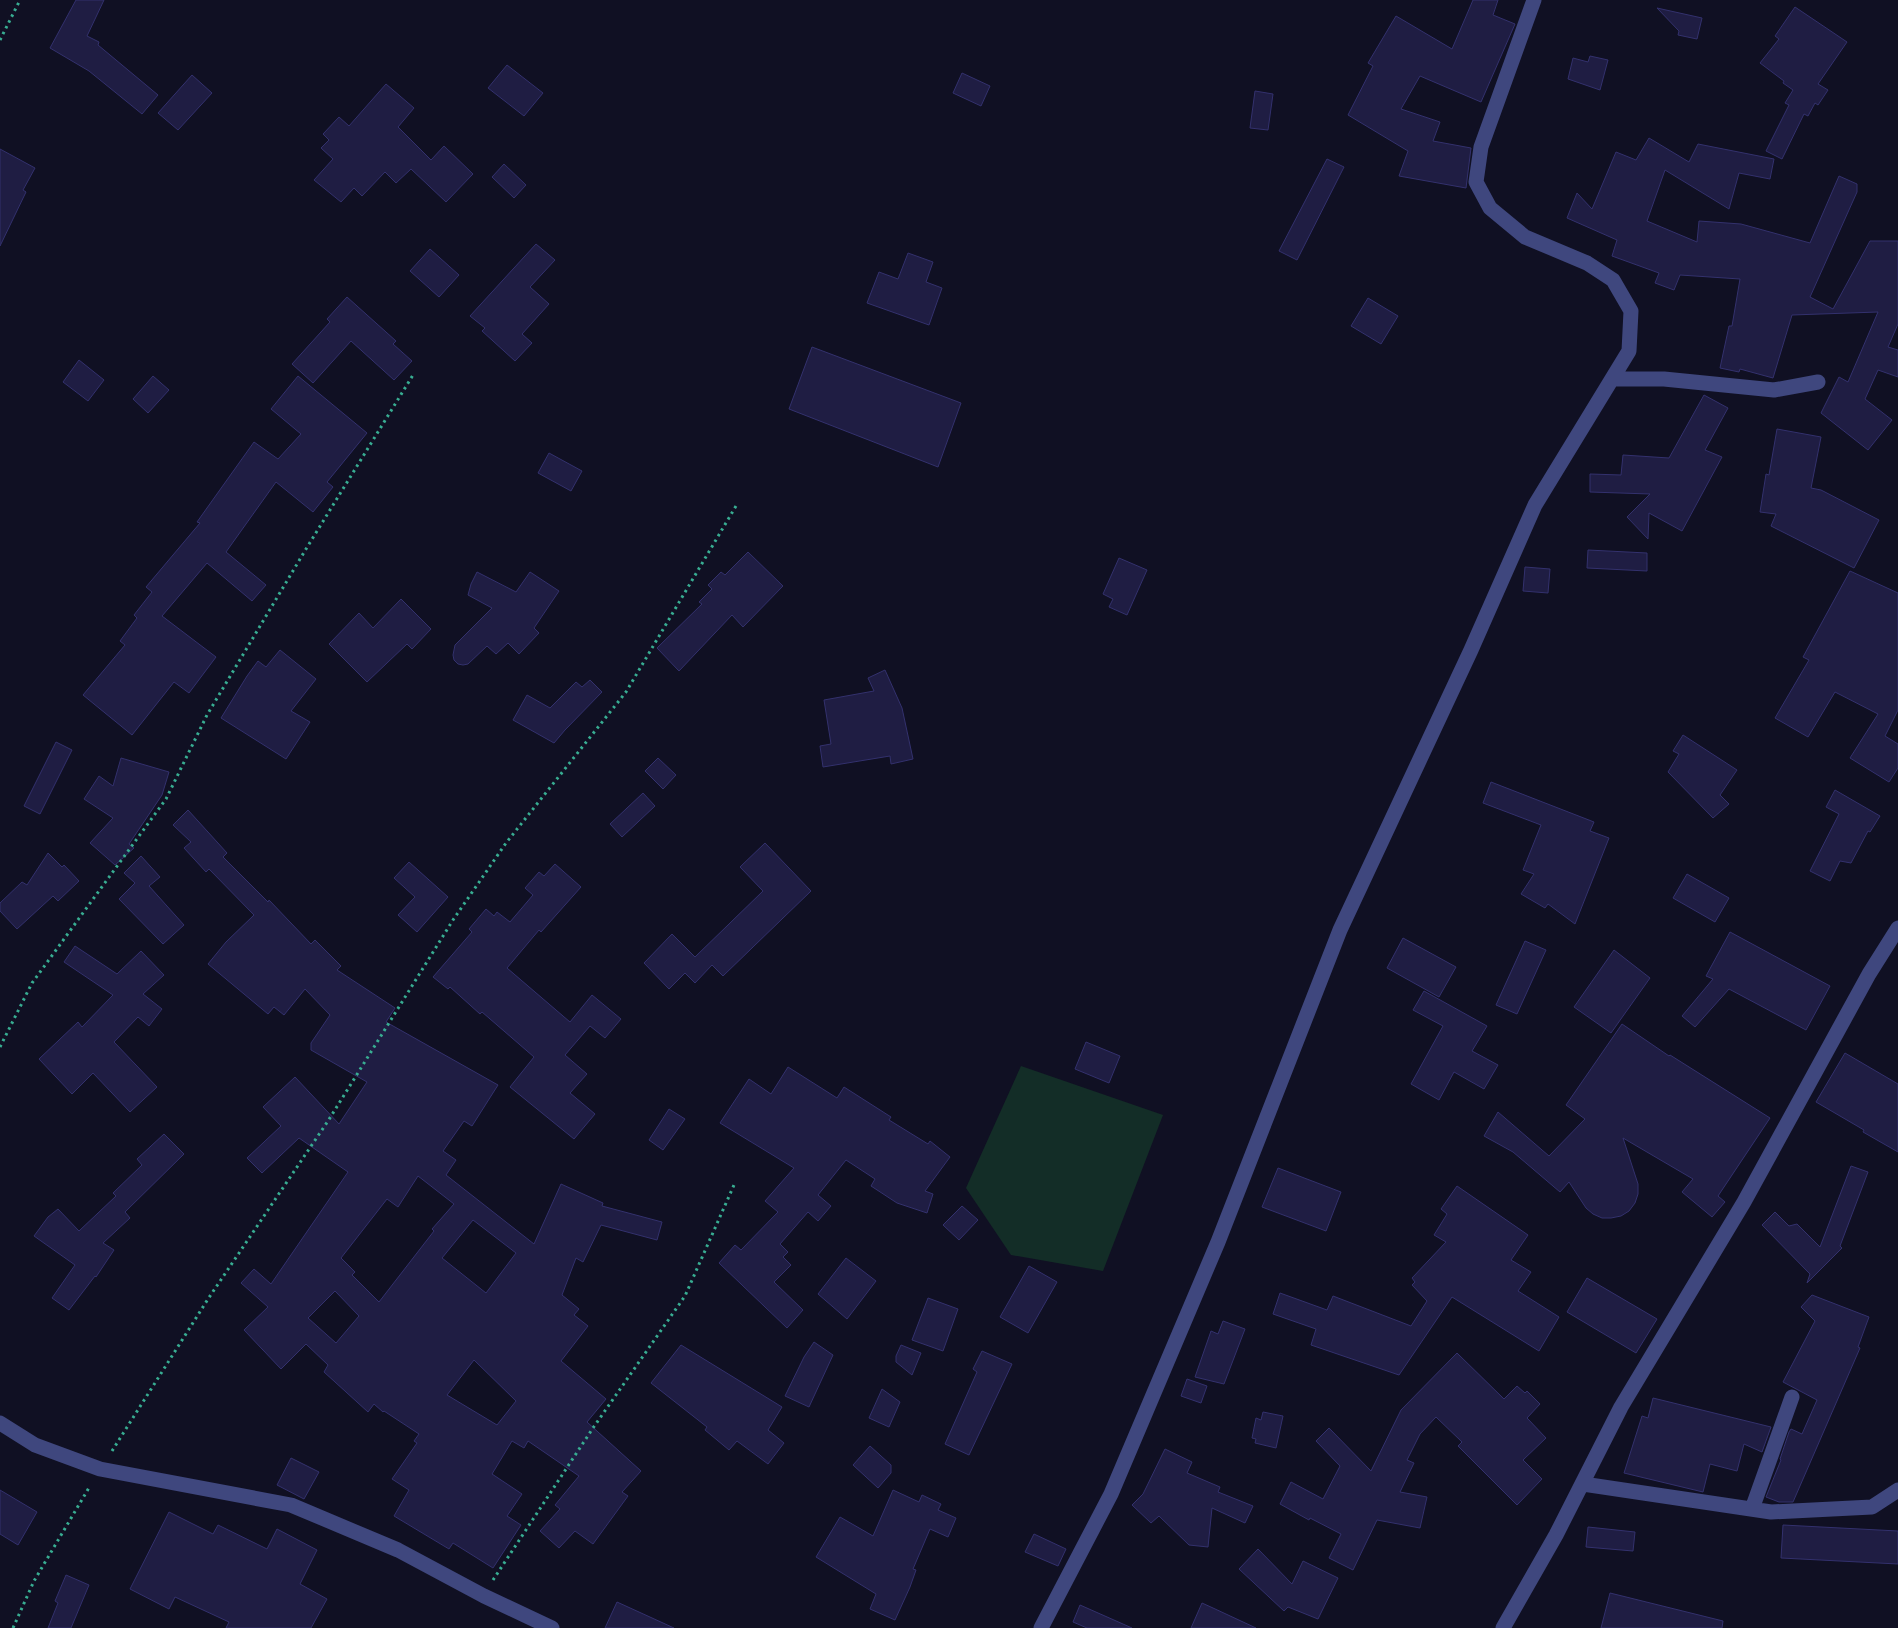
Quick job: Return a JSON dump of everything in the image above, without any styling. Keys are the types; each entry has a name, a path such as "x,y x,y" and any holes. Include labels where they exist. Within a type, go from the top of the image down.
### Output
{"street":[{"path":"1041,1628 1118,1476 1218,1242 1340,930 1472,650 1535,505 1629,351 1631,311 1613,280 1587,263 1525,238 1490,208 1476,182 1480,147 1534,0"},
{"path":"1612,379 1664,379 1774,390 1818,382"},
{"path":"1503,1628 1556,1535 1621,1407 1744,1202 1869,974 1898,928"},
{"path":"1752,1509 1792,1397"},
{"path":"0,1423 35,1445 100,1470 291,1506 398,1550 484,1596 552,1628"},
{"path":"1583,1484 1771,1512 1872,1507 1898,1490"}],"path":[{"path":"0,40 20,0"},
{"path":"0,1047 32,983 166,799 207,714 413,375"},
{"path":"12,1628 34,1581 100,1470 208,1299 328,1121 458,912 506,842 626,692 736,506"},
{"path":"484,1596 593,1428 685,1296 734,1185"}],"green space":[{"path":"1021,1066 1163,1115 1103,1271 1011,1255 966,1188"}],"building":[{"path":"76,0 104,0 87,36 99,42 98,45 158,95 142,114 89,71 50,48"},
{"path":"1473,0 1498,0 1493,15 1515,24 1481,102 1420,76 1401,109 1440,122 1433,141 1471,148 1466,188 1399,176 1408,151 1348,115 1373,66 1368,63 1396,16 1452,49"},
{"path":"1795,7 1847,42 1818,84 1828,90 1818,105 1815,103 1808,116 1804,114 1782,159 1766,151 1789,105 1785,103 1793,90 1760,63 1779,39 1775,36"},
{"path":"1657,8 1702,18 1697,39 1678,35 1679,31"},
{"path":"1590,56 1608,60 1600,90 1568,79 1573,58 1588,62"},
{"path":"507,65 543,93 524,116 488,88"},
{"path":"962,73 990,86 981,106 953,93"},
{"path":"192,75 212,93 178,130 158,113"},
{"path":"386,84 414,108 398,127 431,160 444,146 473,174 446,202 411,169 396,183 385,172 362,196 354,188 341,202 314,180 333,159 321,148 329,140 323,134 339,117 349,126"},
{"path":"1255,91 1273,94 1268,130 1250,128"},
{"path":"1649,138 1689,162 1698,144 1774,159 1770,179 1739,173 1729,209 1665,170 1647,221 1697,242 1699,221 1741,224 1810,243 1839,176 1857,184 1857,192 1810,297 1833,309 1870,241 1898,241 1898,324 1888,347 1898,350 1898,377 1878,370 1865,399 1892,420 1868,450 1821,413 1839,377 1848,382 1878,312 1792,315 1773,378 1740,369 1739,372 1720,368 1729,326 1732,326 1740,279 1680,275 1674,290 1655,283 1659,273 1612,256 1617,240 1567,218 1577,193 1592,209 1616,152 1636,160"},
{"path":"0,149 35,168 23,190 26,192 0,246"},
{"path":"1327,159 1344,167 1297,260 1279,251"},
{"path":"504,164 526,185 514,198 492,177"},
{"path":"536,244 555,260 530,287 549,304 522,334 532,343 515,361 482,331 485,328 470,316"},
{"path":"430,249 459,275 439,297 410,271"},
{"path":"908,253 933,262 926,282 942,288 929,325 867,303 879,272 898,279"},
{"path":"347,297 396,341 393,344 412,361 394,380 351,341 313,383 292,364 330,322 327,319"},
{"path":"1368,298 1398,316 1381,344 1351,326"},
{"path":"812,347 961,403 938,467 789,409"},
{"path":"79,360 104,380 88,401 63,382"},
{"path":"153,376 169,390 148,413 133,399"},
{"path":"298,376 367,433 327,482 333,487 313,512 276,482 226,552 266,585 252,601 207,563 162,616 216,657 189,693 174,682 132,735 83,695 125,645 120,641 137,618 134,615 152,592 146,587 200,523 197,522 254,442 278,459 301,434 271,409"},
{"path":"1704,395 1728,408 1705,450 1722,457 1682,531 1649,513 1648,539 1627,517 1650,494 1590,492 1590,474 1621,475 1623,455 1669,458"},
{"path":"1777,429 1821,437 1811,488 1821,490 1879,520 1854,568 1771,526 1776,514 1760,512 1766,474 1769,475"},
{"path":"549,453 582,471 571,491 538,473"},
{"path":"1588,550 1647,553 1647,571 1587,568"},
{"path":"748,552 783,586 743,627 732,615 679,671 657,648 702,604 699,602 712,589 708,585 721,572 725,575"},
{"path":"1119,558 1147,570 1127,615 1109,607 1113,599 1103,594"},
{"path":"1525,567 1550,569 1548,593 1523,591"},
{"path":"1850,571 1898,593 1898,710 1885,736 1898,744 1898,768 1889,782 1850,758 1878,714 1835,692 1808,737 1775,718 1809,660 1803,657"},
{"path":"477,572 516,592 530,572 559,591 534,628 539,633 519,654 508,643 496,654 487,646 468,664 463,665 458,664 454,660 455,645 492,608 468,595"},
{"path":"401,599 431,629 412,649 407,644 367,682 329,644 359,613 373,628"},
{"path":"280,650 316,679 291,711 310,722 286,759 221,718 258,661 266,667"},
{"path":"885,670 902,708 913,759 891,764 890,756 823,767 820,746 831,744 824,700 874,691 868,678"},
{"path":"590,680 602,692 554,743 513,720 527,695 550,708 576,682 582,687"},
{"path":"1683,735 1737,770 1720,795 1729,804 1713,818 1668,772 1679,754 1673,751"},
{"path":"56,742 72,750 40,814 24,806"},
{"path":"121,758 169,772 162,795 129,844 134,848 115,865 90,843 113,818 84,799 99,776 113,786"},
{"path":"658,758 676,775 663,789 645,771"},
{"path":"1491,782 1594,822 1590,831 1609,838 1575,924 1548,904 1545,908 1521,894 1534,874 1523,870 1541,825 1483,803"},
{"path":"1835,790 1880,816 1870,832 1868,831 1851,863 1840,861 1830,881 1810,871 1839,814 1826,807"},
{"path":"643,793 655,806 622,837 610,824"},
{"path":"188,810 227,853 223,857 268,902 269,900 311,944 315,940 341,966 337,970 395,1008 386,1022 498,1085 472,1126 464,1121 443,1151 456,1160 446,1175 534,1244 561,1184 603,1203 602,1206 662,1222 657,1240 601,1225 583,1262 576,1258 562,1295 579,1309 574,1315 588,1326 561,1361 606,1399 587,1422 641,1471 622,1492 628,1496 593,1544 575,1531 559,1548 540,1531 560,1509 555,1505 579,1476 528,1441 524,1448 512,1441 492,1474 522,1494 507,1516 521,1525 493,1568 453,1543 449,1549 394,1516 409,1490 392,1479 417,1443 414,1441 419,1434 383,1412 374,1404 368,1412 324,1372 328,1365 306,1344 281,1369 244,1330 268,1307 241,1283 254,1269 271,1284 348,1172 299,1138 262,1173 247,1158 281,1126 263,1107 295,1077 339,1124 367,1082 311,1050 311,1043 330,1015 305,989 284,1015 274,1007 268,1014 208,964 226,942 254,915 209,869 206,872 184,848 191,842 173,825","holes":["418,1176 454,1204 432,1229 434,1231 379,1302 352,1275 355,1272 341,1258 387,1199 398,1207","473,1220 516,1253 486,1293 442,1258","335,1291 359,1316 336,1343 308,1318","474,1360 516,1401 497,1425 447,1395"]},
{"path":"765,843 811,891 723,976 712,965 695,983 685,973 669,989 644,963 672,934 695,957 763,891 740,867"},
{"path":"48,853 62,867 64,865 79,881 58,901 53,896 17,929 0,911 0,903 22,882 27,885"},
{"path":"141,856 160,877 149,886 184,925 163,944 119,899 135,883 124,873"},
{"path":"409,862 448,897 417,932 398,915 415,897 394,878"},
{"path":"555,864 581,887 541,932 539,930 507,968 570,1022 592,995 621,1019 605,1038 590,1026 565,1055 587,1074 570,1093 595,1114 574,1139 510,1087 534,1057 482,1012 480,1014 450,987 448,989 433,977 472,932 469,929 486,909 494,916 497,912 510,922 533,895 525,888 539,872 544,876"},
{"path":"1687,874 1729,898 1715,922 1673,898"},
{"path":"1730,932 1830,986 1806,1030 1729,989 1695,1027 1682,1016 1713,979 1706,976"},
{"path":"1403,938 1456,967 1439,997 1387,968"},
{"path":"1525,941 1546,950 1517,1014 1496,1005"},
{"path":"75,946 117,974 141,951 164,975 143,994 162,1009 149,1026 138,1017 114,1042 157,1087 130,1112 93,1073 72,1094 39,1059 78,1022 82,1027 113,995 64,962"},
{"path":"1614,950 1650,978 1611,1033 1574,1007"},
{"path":"1424,991 1487,1026 1472,1051 1498,1065 1484,1089 1454,1072 1439,1100 1411,1084 1443,1026 1413,1010"},
{"path":"1622,1024 1669,1056 1770,1118 1718,1196 1725,1202 1712,1217 1682,1192 1693,1179 1623,1138 1638,1184 1638,1194 1635,1203 1629,1211 1621,1216 1602,1218 1586,1208 1569,1182 1560,1192 1513,1152 1484,1136 1498,1112 1549,1156 1585,1119 1566,1105"},
{"path":"1086,1042 1120,1056 1109,1083 1075,1069"},
{"path":"1845,1053 1898,1084 1898,1152 1816,1102"},
{"path":"788,1067 837,1098 844,1087 891,1117 889,1120 928,1144 930,1141 950,1157 925,1191 933,1194 927,1213 897,1203 871,1186 875,1179 846,1160 818,1195 831,1206 818,1221 808,1212 780,1244 788,1252 783,1257 791,1265 774,1282 803,1310 787,1328 719,1263 735,1245 741,1250 778,1212 765,1201 794,1168 720,1123 749,1079 771,1094"},
{"path":"669,1109 685,1119 663,1150 649,1140"},
{"path":"164,1134 184,1154 125,1212 130,1218 103,1243 114,1250 96,1277 69,1310 52,1298 75,1265 34,1236 48,1217 58,1209 79,1231 116,1196 113,1193 142,1165 137,1159"},
{"path":"1851,1166 1868,1172 1840,1246 1842,1248 1807,1283 1810,1274 1762,1225 1775,1212 1789,1226 1797,1224 1820,1247"},
{"path":"1278,1168 1341,1192 1326,1231 1262,1207"},
{"path":"1457,1186 1528,1235 1511,1260 1531,1272 1518,1291 1559,1317 1539,1351 1452,1297 1399,1375 1311,1345 1316,1329 1273,1314 1280,1293 1327,1310 1333,1296 1411,1326 1427,1301 1412,1285 1415,1282 1412,1278 1446,1242 1434,1235 1447,1214 1441,1209"},
{"path":"962,1206 978,1220 959,1240 943,1225"},
{"path":"846,1258 876,1281 847,1319 818,1294"},
{"path":"1029,1266 1057,1282 1028,1333 1000,1317"},
{"path":"1587,1278 1657,1319 1636,1353 1567,1312"},
{"path":"1812,1295 1869,1317 1858,1347 1860,1348 1793,1502 1779,1502 1766,1497 1781,1460 1789,1432 1791,1429 1802,1434 1817,1400 1783,1382 1815,1321 1801,1307"},
{"path":"928,1298 958,1309 943,1351 912,1340"},
{"path":"1223,1321 1245,1329 1224,1384 1195,1377 1211,1331 1218,1334"},
{"path":"814,1342 833,1355 809,1407 785,1396 804,1357"},
{"path":"681,1345 782,1407 768,1430 784,1443 768,1464 737,1441 729,1450 705,1430 707,1427 651,1383"},
{"path":"901,1345 921,1353 912,1375 896,1362 896,1356"},
{"path":"982,1351 1012,1364 969,1455 945,1444 977,1372 973,1369"},
{"path":"1457,1353 1504,1399 1517,1386 1525,1393 1527,1391 1540,1404 1527,1418 1546,1438 1523,1460 1542,1479 1517,1505 1458,1446 1462,1442 1436,1417 1420,1434 1407,1460 1414,1463 1400,1492 1427,1497 1420,1528 1377,1520 1353,1570 1329,1558 1341,1534 1310,1518 1309,1520 1280,1504 1291,1482 1323,1499 1340,1466 1316,1441 1329,1428 1371,1471 1401,1410"},
{"path":"1187,1379 1207,1386 1201,1403 1181,1396"},
{"path":"882,1389 900,1402 889,1427 869,1418"},
{"path":"1653,1398 1771,1427 1762,1452 1744,1444 1737,1471 1710,1464 1703,1492 1624,1473 1642,1416 1648,1418"},
{"path":"1263,1412 1283,1416 1276,1448 1255,1443 1256,1439 1252,1438 1256,1418 1261,1420"},
{"path":"870,1446 891,1465 891,1473 878,1488 853,1465"},
{"path":"1165,1449 1192,1462 1187,1473 1220,1487 1218,1492 1253,1506 1245,1523 1212,1508 1208,1547 1189,1545 1159,1516 1151,1523 1132,1505 1143,1494"},
{"path":"291,1458 319,1472 304,1499 277,1485"},
{"path":"0,1490 37,1512 18,1545 0,1534"},
{"path":"893,1490 919,1502 922,1495 941,1504 938,1510 956,1518 948,1537 930,1529 913,1569 916,1570 910,1587 895,1620 870,1609 876,1594 816,1557 840,1517 873,1536"},
{"path":"169,1512 213,1534 218,1525 267,1549 277,1529 317,1550 300,1584 327,1599 311,1628 226,1628 229,1622 175,1597 169,1609 130,1589"},
{"path":"1783,1525 1898,1531 1898,1564 1781,1558"},
{"path":"1588,1527 1635,1532 1633,1551 1586,1547"},
{"path":"1034,1534 1066,1549 1058,1566 1025,1552"},
{"path":"1258,1549 1292,1584 1303,1561 1338,1578 1318,1619 1288,1607 1284,1611 1239,1569"},
{"path":"66,1575 89,1585 71,1628 48,1628 58,1603 55,1601"},
{"path":"1610,1593 1723,1621 1722,1628 1601,1628"},
{"path":"617,1602 674,1628 605,1628"},
{"path":"1202,1603 1213,1608 1256,1628 1191,1628"},
{"path":"1080,1605 1132,1628 1087,1628 1073,1622"}]}
